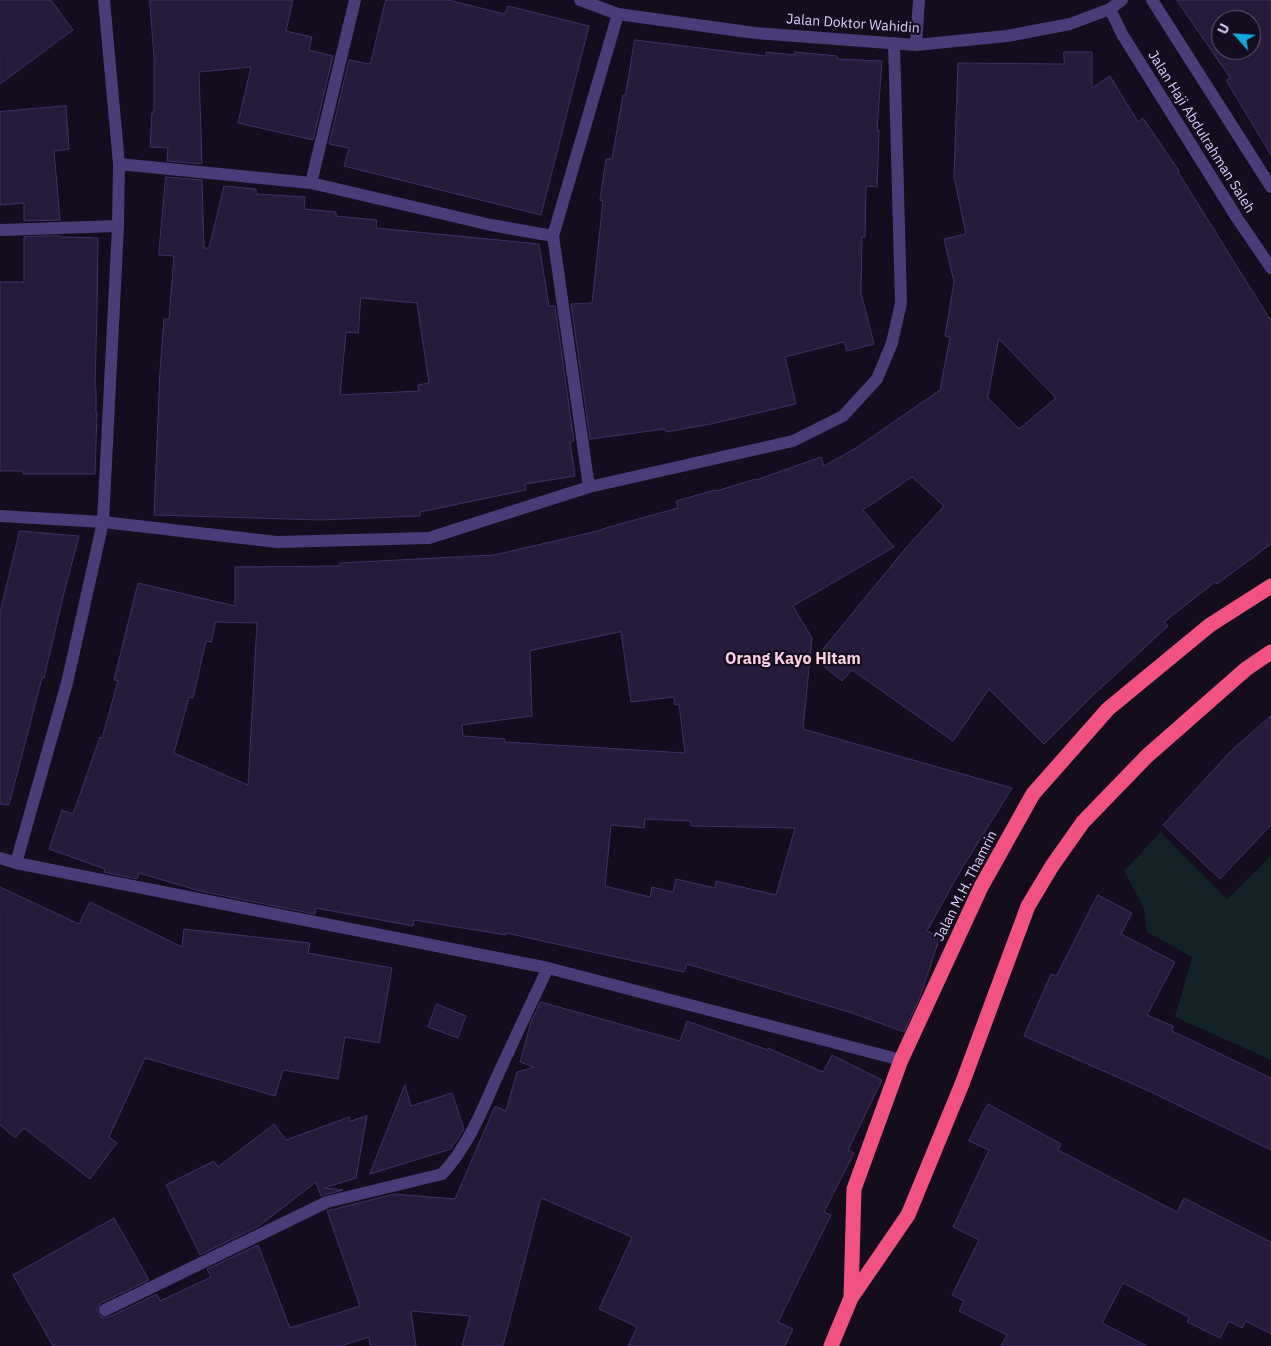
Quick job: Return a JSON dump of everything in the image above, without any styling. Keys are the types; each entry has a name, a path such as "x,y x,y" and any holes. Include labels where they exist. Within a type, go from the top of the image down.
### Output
{"highway":[{"name":"Jalan M.H. Thamrin","path":"851,1298 854,1189 901,1060 980,887 1033,794 1108,708 1210,625 1271,586"},
{"name":"Jalan M.H. Thamrin","path":"831,1346 851,1298 908,1215 962,1084 1028,906 1052,866 1083,822 1147,756 1246,669 1271,652"}],"street":[{"path":"16,863 67,683 103,522 118,226 119,164 104,0"},
{"path":"311,183 355,0"},
{"name":"Jalan Doktor Wahidin","path":"580,0 618,14 755,33 916,45 1007,36 1070,24 1110,9 1122,0"},
{"path":"916,45 919,0"},
{"name":"Jalan Haji Abdulrahman Saleh","path":"1152,0 1271,187"},
{"name":"Jalan Haji Abdulrahman Saleh","path":"1110,9 1128,42 1237,218 1271,268"},
{"path":"590,487 553,236 618,14"},
{"path":"0,516 103,522 277,542 429,538 590,487 793,441 842,416 877,379 892,342 901,303 894,43"},
{"path":"119,164 311,183 491,225 553,236"},
{"path":"0,230 118,226"},
{"path":"0,858 16,863 548,968 901,1060"},
{"path":"105,1310 327,1202 442,1174 451,1165 459,1152 484,1105 548,968"}],"shaded area":[{"path":"1161,832 1227,899 1271,856 1271,1060 1175,1017 1192,957 1147,932 1144,908 1124,871"}],"building":[{"path":"0,0 51,0 73,30 0,84"},
{"path":"150,0 293,0 286,31 312,37 309,50 333,56 313,140 238,123 251,67 199,72 202,164 167,161 168,148 150,147 152,112 154,112 154,57"},
{"path":"386,0 448,0 505,14 508,6 589,26 541,215 344,166 349,148 329,144 349,60 370,64"},
{"path":"1177,0 1271,0 1271,155 1226,80 1230,78 1218,60 1261,60 1261,10 1211,10 1211,50"},
{"path":"635,40 766,56 766,52 795,55 795,52 837,56 837,59 882,61 877,130 879,130 877,187 866,186 865,237 862,237 861,293 874,344 847,351 844,342 785,357 796,404 711,424 666,432 665,429 590,439 571,304 592,303 603,201 600,200 606,159 612,159"},
{"path":"1064,52 1092,52 1092,88 1110,76 1138,122 1143,118 1179,171 1271,321 1271,544 1217,584 1215,582 1164,622 1168,626 1090,698 1044,744 989,689 953,741 852,670 842,681 815,659 905,549 944,506 912,477 863,510 894,547 793,606 812,638 803,729 1012,788 958,875 927,931 940,937 920,997 904,1032 852,1013 687,964 684,972 506,933 506,935 414,920 413,926 316,908 315,914 200,891 139,873 137,879 104,872 105,869 49,849 62,810 73,814 100,737 102,738 118,681 114,680 138,583 235,606 235,567 340,566 340,563 494,555 602,530 678,508 676,501 756,480 821,457 824,466 856,448 940,390 950,337 945,336 954,282 944,239 966,234 954,177 958,63 1064,64","holes":["999,339 1056,398 1019,429 988,398","216,622 257,623 248,785 174,753 189,697 193,698 206,641 211,642","621,632 631,702 674,697 675,705 679,704 685,753 505,742 505,739 463,736 462,725 532,716 530,651","645,819 691,821 691,826 795,828 776,895 716,881 715,888 676,879 673,892 652,887 650,897 605,886 611,825 644,828"]},
{"path":"66,106 69,149 54,151 60,220 24,221 24,203 0,205 0,112"},
{"path":"166,177 202,180 204,248 209,248 224,186 256,189 256,194 305,197 304,209 336,212 336,216 377,220 376,228 539,244 549,306 555,306 574,441 570,442 575,476 525,484 526,490 420,512 420,516 321,520 154,515 160,370 164,319 169,319 174,256 159,255","holes":["361,298 417,303 429,383 418,385 419,391 340,395 346,332 358,333"]},
{"path":"24,237 98,238 95,474 23,474 23,471 0,471 0,282 24,282"},
{"path":"20,531 79,536 44,678 42,678 9,805 0,804 0,613"},
{"path":"1271,716 1271,825 1220,879 1163,825 1231,751"},
{"path":"0,887 79,924 90,902 182,947 184,929 310,943 308,953 392,968 379,1043 345,1037 338,1079 283,1070 275,1096 145,1058 109,1137 117,1143 90,1179 24,1128 15,1138 0,1125"},
{"path":"1098,895 1132,913 1121,934 1175,962 1147,1015 1173,1026 1172,1031 1271,1078 1271,1150 1151,1092 1024,1036 1051,974 1056,976"},
{"path":"541,1002 680,1041 687,1021 768,1050 768,1048 823,1072 832,1055 882,1080 848,1150 854,1153 824,1212 831,1215 778,1322 793,1329 785,1346 628,1346 637,1327 599,1309 632,1237 541,1198 503,1346 462,1346 470,1316 411,1311 416,1346 370,1346 369,1337 341,1346 53,1346 13,1275 114,1218 149,1280 101,1303 97,1310 101,1317 109,1317 157,1294 160,1301 211,1277 207,1269 258,1245 290,1328 360,1306 327,1211 394,1194 455,1199 495,1106 506,1111 517,1072 534,1067 520,1062 531,1022"},
{"path":"437,1004 466,1016 458,1038 428,1027"},
{"path":"405,1085 411,1106 452,1093 464,1129 451,1149 370,1174"},
{"path":"988,1104 1061,1144 1058,1150 1177,1212 1184,1198 1271,1242 1271,1334 1246,1321 1242,1328 1229,1321 1220,1338 1187,1322 1189,1317 1123,1283 1102,1323 1147,1346 1001,1346 1007,1335 959,1311 964,1301 952,1295 979,1240 953,1227 989,1150 969,1141"},
{"path":"367,1116 356,1178 324,1188 343,1190 321,1196 316,1182 259,1226 200,1255 166,1185 214,1161 218,1167 274,1124 286,1140 349,1117 350,1121"}],"district":[{"name":"Orang Kayo Hitam","path":"793,659"}]}
